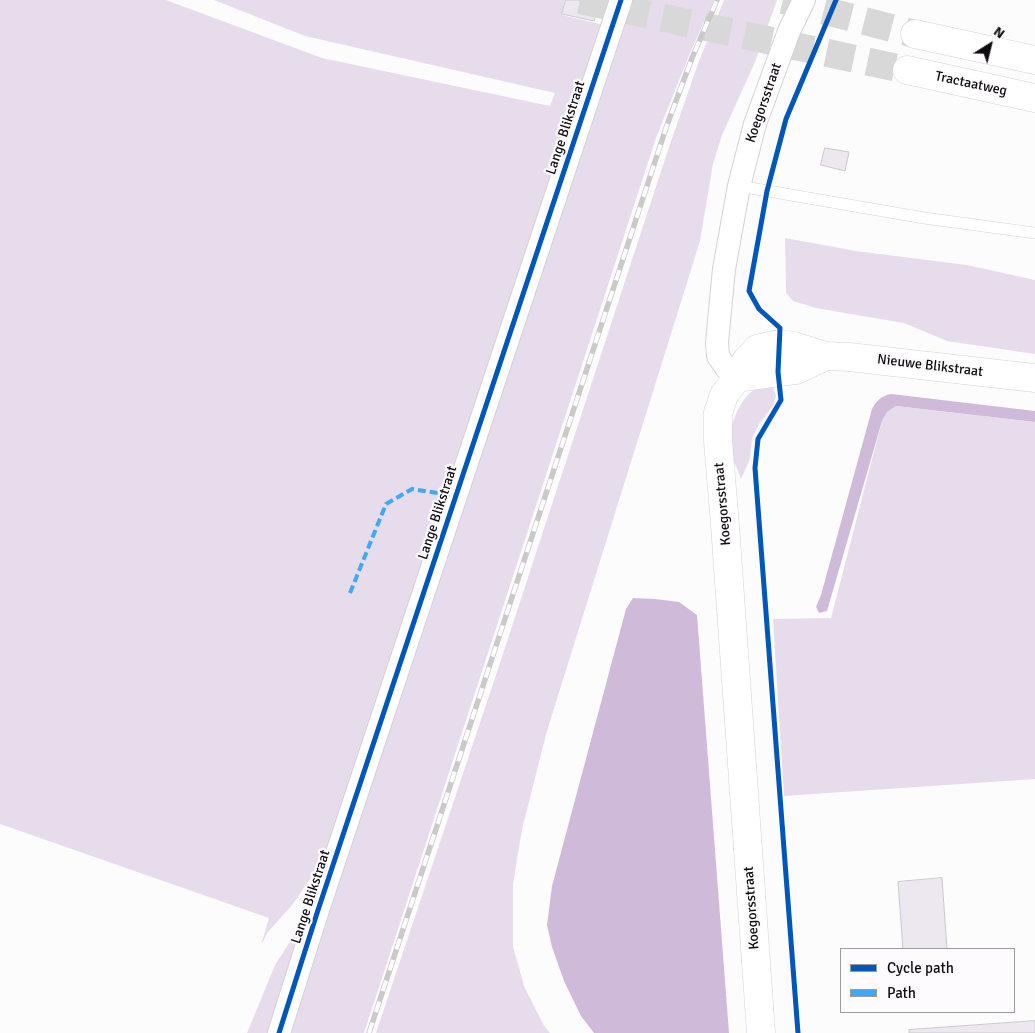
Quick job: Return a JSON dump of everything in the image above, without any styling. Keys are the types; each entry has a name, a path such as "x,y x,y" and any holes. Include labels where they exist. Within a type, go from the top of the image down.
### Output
{"main road":[{"path":"915,34 1035,60"},
{"name":"Tractaatweg","path":"907,70 1035,98"},
{"name":"Nieuwe Blikstraat","path":"737,378 746,361 756,349 779,344 794,346 826,356 1035,378"},
{"name":"Koegorsstraat","path":"737,378 724,394 718,413 718,441 761,1033"}],"street":[{"name":"Lange Blikstraat","path":"279,1033 318,910 621,0"},
{"name":"Koegorsstraat","path":"737,378 727,369 718,356 716,342 724,269 739,186 755,124 789,31 804,0"}],"lane":[{"path":"739,186 924,218 1035,233"}],"shaded area":[{"path":"0,0 166,0 322,58 550,106 555,93 305,36 214,0 565,0 562,15 604,25 498,335 327,854 293,904 268,932 261,945 269,918 0,824"},
{"path":"633,0 714,0 690,53 656,138 364,1033 291,1033 459,515"},
{"path":"724,0 777,0 755,62 722,135 713,164 700,241 547,731 523,825 518,853 513,885 513,946 524,986 543,1024 550,1033 376,1033 498,669 668,150 699,61"},
{"path":"785,238 856,251 967,265 1035,280 1035,354 947,341 904,323 816,308 793,301 786,293"},
{"path":"772,384 776,396 773,406 759,424 752,439 750,459 741,479 730,449 733,422 740,405 751,392 757,388"},
{"path":"891,394 1035,411 1035,422 896,406 887,412 882,421 827,611 819,613 816,607 821,595 872,409 880,399"},
{"path":"896,406 1035,422 1035,779 784,796 773,619 831,618 882,421 887,412"},
{"path":"633,598 679,602 697,615 729,1033 594,1033 581,1016 564,981 552,947 547,925 552,886 626,609"},
{"path":"304,920 269,1033 247,1033 275,965"}],"building":[{"path":"566,0 601,0 594,21 562,14"},
{"path":"825,148 849,152 845,171 821,165"},
{"path":"942,878 947,948 903,948 898,882"},
{"path":"1035,1021 1035,1033 909,1033 909,1030"}],"tunnel":[{"path":"580,0 907,70"},
{"path":"783,0 915,34"}],"railway":[{"path":"369,1033 667,125 692,58 717,0"}],"marked path":[{"path":"350,593 386,504 412,489 456,496"}],"cycle path":[{"path":"279,1033 318,910 621,0"},
{"path":"798,1033 755,468 758,439 781,400 778,372 780,328 759,309 749,291 767,191 786,119 836,0"}]}
